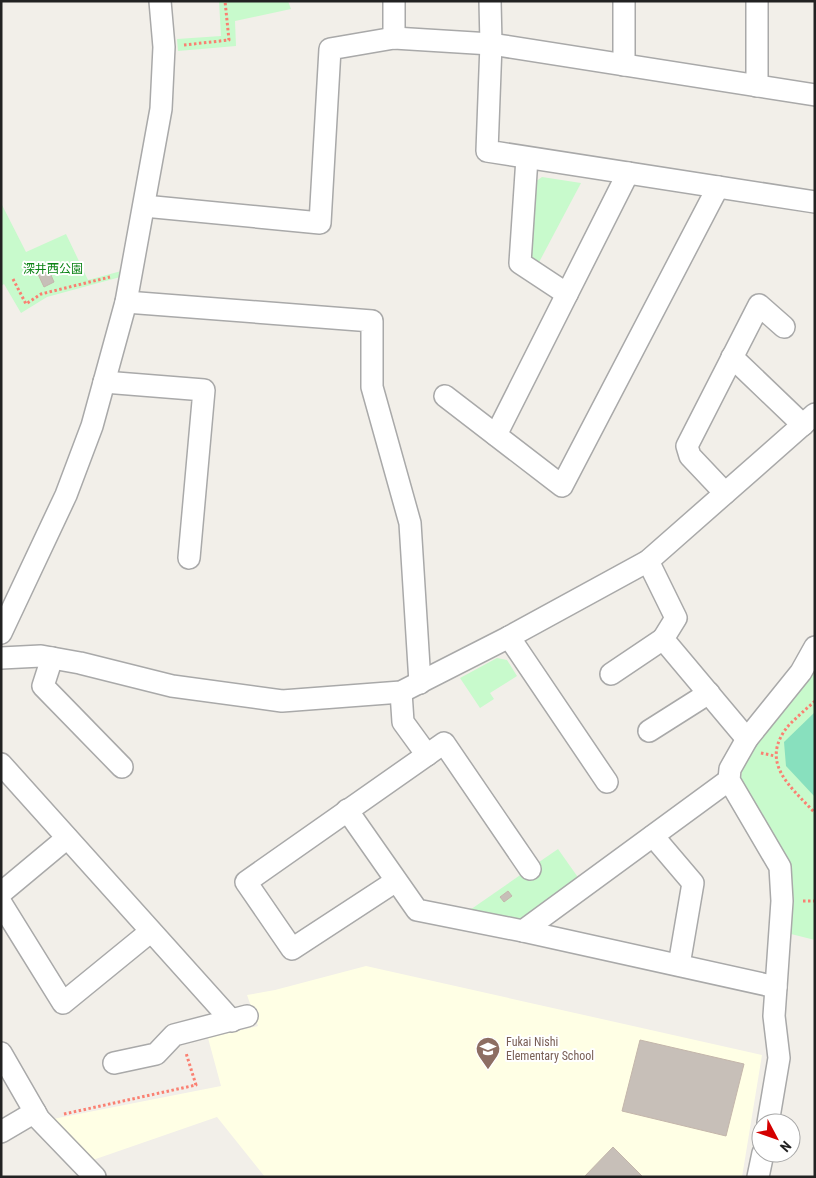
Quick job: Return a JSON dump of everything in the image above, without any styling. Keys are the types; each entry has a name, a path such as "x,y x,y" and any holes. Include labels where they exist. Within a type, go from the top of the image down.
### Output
{"street":[{"path":"1,633 66,496 92,426 126,302 161,109 164,47 160,1"},
{"path":"394,1 394,38"},
{"path":"490,1 491,44 487,151 815,202"},
{"path":"624,1 624,65"},
{"path":"757,1 757,86"},
{"path":"144,206 320,223 330,48 394,38 491,44 815,95"},
{"path":"528,158 520,263 567,294"},
{"path":"496,435 628,173"},
{"path":"444,396 562,486 718,187"},
{"path":"126,302 372,321 372,386 410,523 420,683"},
{"path":"725,493 690,456 687,446 759,305 784,327"},
{"path":"1,658 41,656 80,663 172,686 282,701 401,692 509,637 648,561 809,419 732,357"},
{"path":"104,382 204,390 189,558"},
{"path":"611,674 663,639 676,618 648,561"},
{"path":"509,637 607,782"},
{"path":"663,639 747,739"},
{"path":"770,1113 779,1058 774,1016 782,901 780,868 729,780 730,768 747,739 801,672 815,647"},
{"path":"52,658 43,686 122,767"},
{"path":"401,692 403,722 427,756"},
{"path":"649,731 709,693"},
{"path":"396,881 292,949 246,882 444,743 530,869"},
{"path":"1,764 150,932 240,1018 174,1035 156,1054 114,1063"},
{"path":"523,931 729,780"},
{"path":"347,810 417,910 523,931 776,987"},
{"path":"653,836 693,883 679,965"},
{"path":"1,893 67,838"},
{"path":"1,903 63,1003 150,932"},
{"path":"1,1053 37,1116 95,1177"},
{"path":"1,1132 37,1116"},
{"path":"758,1177 761,1163"}],"path":[{"path":"164,47 229,40 225,1"},
{"path":"12,279 26,304 41,294 132,270"},
{"path":"815,701 789,725 778,741 775,756 782,776 815,813"},
{"path":"37,1116 196,1085 180,1033"}],"shaded area":[{"name":"Fukai Nishi Elementary School","path":"366,966 762,1055 742,1177 265,1177 217,1117 90,1161 53,1119 221,1086 208,1038 258,1026 247,995 275,990"}],"green space":[{"path":"219,1 288,1 291,9 235,21 236,46 178,51 177,39 221,36"},
{"path":"542,177 581,183 537,266 531,257 535,182"},
{"name":"深井西公園","path":"1,203 26,252 66,234 88,280 125,270 124,276 47,297 21,313 4,284 1,286"},
{"path":"497,658 507,660 517,676 490,693 494,699 480,708 460,678"},
{"path":"815,662 815,940 791,934 792,875 781,851 743,789 741,778 743,762"},
{"path":"815,712 815,797 786,766 784,742"},
{"path":"558,849 582,883 524,923 467,912"}],"building":[{"path":"47,266 54,282 44,287 36,270"},
{"path":"508,891 512,896 504,902 500,897"},
{"path":"640,1040 744,1064 726,1136 622,1111"},
{"path":"613,1147 643,1177 584,1177"}],"place":[{"name":"Fukai Nishi Elementary School","path":"488,1070"}]}
